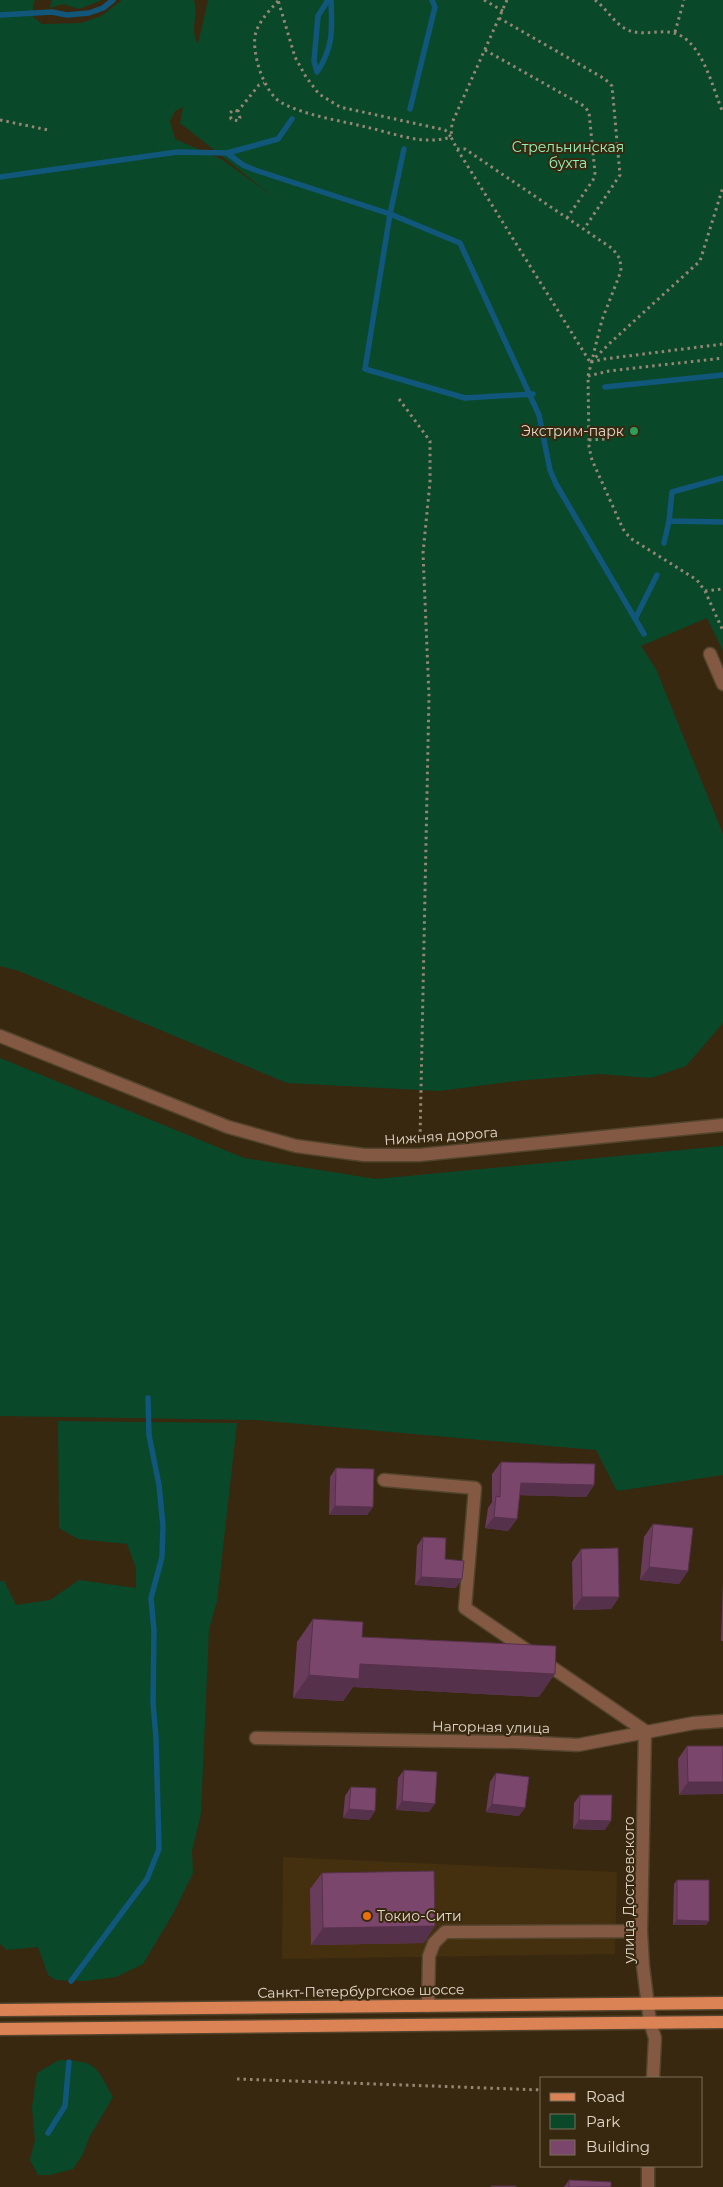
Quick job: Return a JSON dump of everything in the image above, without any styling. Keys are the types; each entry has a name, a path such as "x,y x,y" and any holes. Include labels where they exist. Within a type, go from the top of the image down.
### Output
{"main road":[{"name":"Санкт-Петербургское шоссе","path":"0,2010 723,2003"},
{"path":"0,2029 723,2022"}],"street":[{"path":"710,654 723,684"},
{"name":"Нижняя дорога","path":"0,1036 228,1127 296,1146 364,1155 419,1155 723,1125"},
{"path":"384,1480 475,1488 465,1608 645,1731"},
{"name":"Нагорная улица","path":"256,1738 578,1745 694,1722 723,1721"},
{"name":"улица Достоевского","path":"645,1731 641,1931 650,2022 655,2038 653,2077"},
{"path":"428,2006 429,1956 434,1943 445,1932 641,1931"},
{"path":"648,2167 648,2187"}],"path":[{"path":"278,0 263,18 255,33 256,55 264,82 280,103 313,114 426,141 451,137"},
{"path":"278,0 295,57 306,78 319,94 340,107 445,130 591,362"},
{"path":"484,0 502,11"},
{"path":"451,137 452,122 507,0"},
{"path":"595,0 604,7 618,24 630,31 646,33 675,32 682,35 695,46 723,112"},
{"path":"675,32 684,0"},
{"path":"499,18 605,79 612,86 620,175 584,229"},
{"path":"485,50 584,106 589,112 595,172 593,180 567,218"},
{"path":"238,111 259,85 264,82"},
{"path":"0,120 48,130"},
{"path":"457,149 465,149 584,229 613,249 620,259 621,265 618,282 602,320 588,376 589,440 592,460 623,530 630,538 697,580 705,591 723,631"},
{"path":"591,362 610,342 700,261 723,187"},
{"path":"591,362 723,344"},
{"path":"588,376 609,371 723,358"},
{"path":"399,399 430,441 430,482 423,553 428,696 420,1145"},
{"path":"589,440 605,439"},
{"path":"705,591 723,590"},
{"path":"237,2079 540,2090"}],"shaded area":[{"path":"283,1857 617,1872 615,1954 282,1959"}],"green space":[{"name":"Стрельнинская бухта","path":"0,0 35,0 33,17 42,24 81,23 101,16 122,0 194,0 194,33 198,44 208,0 723,0 723,651 707,618 641,646 656,669 723,834 723,1023 686,1066 651,1078 599,1074 516,1081 439,1091 287,1083 19,971 0,966","holes":["183,107 180,123 275,198 221,159 175,139 170,121 175,111"]},
{"path":"52,0 102,0 79,9 63,4 50,8"},
{"path":"0,1058 244,1158 376,1179 723,1146 723,1475 617,1491 596,1450 255,1420 0,1416"},
{"path":"58,1421 237,1423 217,1601 209,1629 201,1813 192,1851 193,1873 174,1912 143,1964 116,1977 85,1981 56,1980 48,1975 38,1947 7,1950 0,1944 0,1581 4,1581 16,1605 50,1600 79,1580 136,1588 136,1568 127,1544 78,1539 59,1528"},
{"path":"59,2060 81,2062 94,2067 113,2097 73,2169 50,2175 38,2175 30,2160 35,2140 32,2107 37,2073"}],"building":[{"path":"501,1462 595,1464 594,1485 521,1483 517,1519 494,1517 496,1496 500,1497"},
{"path":"336,1468 374,1469 373,1507 335,1506"},
{"path":"653,1524 693,1528 688,1571 649,1567"},
{"path":"423,1537 446,1538 445,1559 464,1561 462,1579 421,1577"},
{"path":"618,1548 619,1597 582,1597 581,1549"},
{"path":"313,1619 363,1622 362,1637 556,1646 555,1674 360,1664 359,1679 309,1675"},
{"path":"687,1746 723,1746 723,1782 688,1782"},
{"path":"404,1770 437,1772 435,1804 402,1801"},
{"path":"496,1773 529,1777 525,1808 492,1804"},
{"path":"351,1787 376,1788 375,1811 349,1809"},
{"path":"580,1795 612,1795 611,1821 579,1820"},
{"name":"Токио-Сити","path":"434,1871 435,1926 323,1928 322,1873"},
{"path":"677,1880 709,1880 709,1921 677,1920"},
{"path":"569,2180 611,2182 611,2187 569,2187"},
{"path":"516,2186 516,2187 491,2187"}],"waterway":[{"path":"0,15 52,12 67,15 89,13 103,8 113,0"},
{"path":"317,72 314,61 318,16 328,0"},
{"path":"317,72 323,63 331,37 331,0"},
{"path":"410,109 435,7 432,0"},
{"path":"0,177 177,152 227,153 278,139 292,119"},
{"path":"404,149 390,214 365,369 465,398 533,394"},
{"path":"227,153 243,165 255,170 390,214 460,243 539,415 550,470 556,484 644,634"},
{"path":"605,387 723,375"},
{"path":"664,543 669,521 672,492 723,478"},
{"path":"669,521 723,522"},
{"path":"635,619 657,575"},
{"path":"71,1981 147,1879 159,1849 156,1738 153,1703 154,1631 151,1598 162,1557 163,1526 159,1485 149,1435 148,1398"},
{"path":"48,2133 65,2106 69,2062"}],"place":[{"name":"Экстрим-парк","path":"634,431"},
{"name":"Токио-Сити","path":"367,1916"}]}
